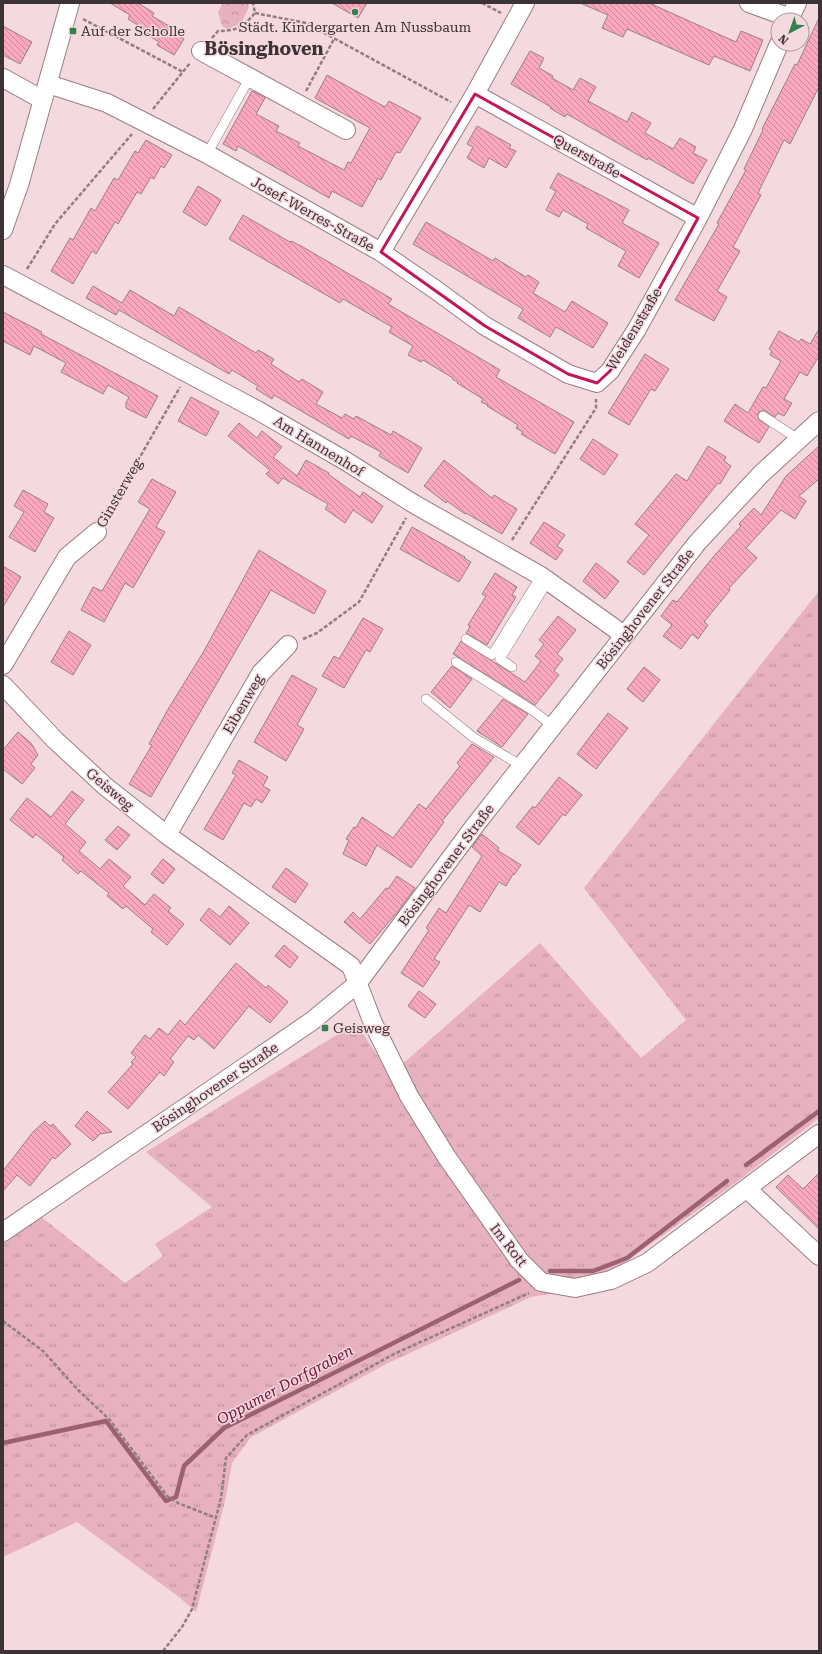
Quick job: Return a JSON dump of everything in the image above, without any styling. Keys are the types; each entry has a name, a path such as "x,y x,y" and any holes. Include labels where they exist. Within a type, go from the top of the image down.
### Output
{"street":[{"name":"Josef-Werres-Straße","path":"3,78 45,92 107,103 208,154 381,252 475,94 525,3"},
{"path":"749,3 784,12"},
{"path":"3,230 19,185 69,7"},
{"path":"201,51 346,130"},
{"name":"Weidenstraße","path":"381,252 485,326 568,374 597,383 610,371 637,329 698,218 743,129 776,52"},
{"name":"Querstraße","path":"475,94 698,218"},
{"name":"Am Hannenhof","path":"11,279 257,410 337,456 414,504 544,579 624,635"},
{"name":"Bösinghovener Straße","path":"3,1232 312,1021 357,984 473,828 697,543 761,474 819,421"},
{"name":"Ginsterweg","path":"3,666 67,557 96,532"},
{"name":"Eibenweg","path":"167,835 261,673 288,645"},
{"name":"Geisweg","path":"3,685 55,740 94,777 167,835 351,966 357,984"},
{"name":"Im Rott","path":"357,984 373,1023 409,1096 446,1156 519,1260 541,1282"},
{"path":"541,1282 575,1288 611,1280 647,1263 819,1134"},
{"path":"747,1188 819,1256"}],"lane":[{"path":"208,154 250,77"},
{"path":"763,416 798,440"},
{"path":"466,639 492,655 544,579"},
{"path":"512,666 500,659 544,579"},
{"path":"456,662 532,710 553,726"},
{"path":"426,699 473,737 522,766"}],"path":[{"path":"482,3 515,21"},
{"path":"69,7 183,72"},
{"path":"255,13 306,23 465,110"},
{"path":"299,104 334,39"},
{"path":"11,279 55,224 143,122"},
{"name":"Ginsterweg","path":"96,532 187,374"},
{"path":"503,555 596,408 597,383"},
{"path":"288,645 317,633 359,602 414,504"},
{"path":"163,1651 182,1627 192,1609 221,1498 226,1458 247,1435 394,1354 527,1294 541,1282"},
{"path":"3,1321 43,1351 78,1390 109,1419 168,1496 178,1503 216,1518"}],"highlighted area":[{"path":"475,94 698,218 637,329 610,371 597,383 568,374 485,326 381,252"}],"green space":[{"path":"223,3 248,3 249,7 241,23 228,29 222,26 218,12"},
{"path":"819,591 819,1118 738,1181 616,1269 555,1293 531,1297 386,1364 251,1437 232,1463 225,1501 196,1612 179,1597 77,1522 3,1557 3,1242 40,1216 125,1283 163,1256 155,1244 212,1207 146,1152 356,1023 390,1075 540,943 641,1058 686,1020 584,888"}],"building":[{"path":"110,3 138,3 154,13 152,16 169,26 167,29 184,39 174,55 157,45 159,42 143,32 144,29 128,19 130,15"},
{"name":"Städt. Kindergarten Am Nussbaum","path":"332,3 367,3 358,18"},
{"path":"580,3 649,3 736,42 741,31 763,40 750,71 714,56 709,65 627,29 623,37 602,28 608,15"},
{"path":"819,18 819,87 790,144 784,140 758,193 761,195 733,247 740,251 717,291 727,297 714,321 675,300 719,224 717,223 746,170 744,169 763,130 762,129 795,64 797,65 803,52 810,52 810,37"},
{"path":"3,26 32,42 20,64 3,55"},
{"path":"530,51 544,58 539,68 553,76 552,78 573,90 580,78 596,87 588,101 627,122 632,112 651,123 645,133 673,149 680,138 696,147 693,153 707,160 693,184 648,158 647,160 567,114 565,117 550,108 551,107 511,84"},
{"path":"327,75 385,107 389,101 421,118 400,153 396,152 381,180 378,178 362,207 332,191 329,198 238,146 236,151 223,144 252,91 265,98 256,114 279,126 276,131 300,143 298,146 344,170 348,162 351,163 370,128 315,98"},
{"path":"477,126 511,145 509,148 516,151 506,168 489,158 484,168 467,158 473,147 467,144"},
{"path":"146,140 172,155 164,168 161,166 154,179 151,177 141,194 137,192 118,224 115,222 96,254 92,251 73,284 51,271 70,238 73,240 91,208 95,211 114,178 118,180 135,151 138,153"},
{"path":"558,173 629,210 622,223 659,243 639,278 618,266 626,251 586,228 588,224 563,210 559,217 546,210 556,191 550,188"},
{"path":"198,186 221,200 206,226 183,212"},
{"path":"243,215 290,242 291,241 303,247 392,299 388,304 500,370 496,377 574,422 555,454 521,434 523,432 516,428 518,425 481,402 483,399 457,383 458,382 452,379 453,378 423,360 421,362 408,355 413,346 389,332 392,327 343,299 340,303 229,239"},
{"path":"426,222 493,261 495,258 526,277 528,275 539,282 533,293 565,312 572,301 608,323 593,348 556,327 550,337 518,318 523,309 413,244"},
{"path":"93,286 122,303 130,290 174,316 179,307 256,353 258,350 274,359 271,364 299,382 302,379 323,392 316,404 342,418 345,414 354,419 356,416 391,435 393,431 422,448 408,473 379,456 381,452 351,436 349,439 274,395 272,399 256,389 258,386 232,370 229,374 119,310 116,315 86,298"},
{"path":"3,312 42,332 41,334 158,396 146,418 126,408 126,403 129,397 108,385 103,394 61,372 66,363 34,346 30,355 3,341"},
{"path":"819,329 819,356 807,376 800,372 784,399 792,403 784,416 778,413 775,417 764,410 758,413 758,419 769,427 759,443 724,421 735,404 748,413 763,387 766,388 781,361 770,355 772,351 769,349 779,331 799,342 801,339 810,344"},
{"path":"645,354 669,369 655,391 651,389 629,425 608,413"},
{"path":"191,397 219,412 206,436 178,421"},
{"path":"239,423 257,438 262,431 282,447 273,457 297,476 306,460 329,473 328,474 360,497 363,492 383,506 372,523 353,510 345,523 325,509 328,504 283,478 278,484 266,474 270,470 228,436"},
{"path":"593,439 618,455 604,475 580,459"},
{"path":"708,446 726,457 724,461 731,466 720,484 718,483 644,575 627,562 649,535 635,524 676,474 687,481"},
{"path":"819,446 819,479 799,496 806,501 795,519 781,510 746,548 757,558 729,588 730,590 704,622 708,625 698,639 692,634 681,649 663,636 672,625 661,616 673,600 677,602 714,556 741,526 739,524 754,508 761,515 786,476"},
{"path":"444,460 492,498 494,495 517,509 502,534 466,513 465,514 447,501 446,503 424,486"},
{"path":"152,479 176,492 156,527 165,532 133,588 125,583 104,622 81,610 93,587 102,591 150,509 138,502"},
{"path":"23,490 48,504 44,512 54,518 35,552 9,537 24,512 14,506"},
{"path":"544,522 565,535 557,546 563,550 556,560 530,543"},
{"path":"412,527 465,557 464,558 471,562 459,582 400,549"},
{"path":"259,550 326,591 314,614 271,590 151,797 129,784 152,745 149,744 167,711 204,651"},
{"path":"596,563 619,581 605,599 583,581"},
{"path":"3,566 21,577 3,607"},
{"path":"495,573 517,587 512,595 516,597 487,645 466,633 470,627 468,625 486,596 482,594"},
{"path":"558,616 576,630 557,654 563,659 554,671 559,675 535,705 453,654 461,641 525,682 541,661 535,656 544,644 539,640"},
{"path":"363,618 383,629 370,652 366,650 344,688 322,676 334,656 339,659"},
{"path":"69,631 91,645 73,675 51,662"},
{"path":"452,666 472,679 450,708 431,692"},
{"path":"644,667 660,680 643,702 627,689"},
{"path":"292,675 317,689 297,725 304,729 286,761 254,742"},
{"path":"503,699 528,714 502,747 477,731"},
{"path":"608,713 628,728 596,769 577,754"},
{"path":"18,732 31,743 38,755 31,764 35,768 22,784 3,769 3,750"},
{"path":"472,744 494,757 442,821 444,822 411,868 377,845 366,866 343,854 349,840 346,839 354,827 356,828 362,817 393,838 419,804 426,809 460,766 457,763"},
{"path":"239,760 268,777 263,786 270,790 262,803 256,799 251,807 244,803 223,840 204,829 236,775 232,773"},
{"path":"559,777 582,795 565,816 563,814 539,845 516,827 533,806 535,808"},
{"path":"72,791 84,800 65,824 86,842 79,851 100,869 109,859 131,877 123,886 145,905 154,894 171,908 168,911 184,924 167,945 151,932 153,929 126,906 123,909 107,896 109,893 81,871 78,874 62,860 64,857 36,834 33,838 10,820 27,798 51,817"},
{"path":"118,826 130,835 117,850 105,840"},
{"path":"482,834 499,848 497,850 521,865 514,875 513,874 506,886 499,882 480,912 469,905 434,959 440,962 423,987 401,973 429,930 426,928 439,908 446,913 482,856 472,847"},
{"path":"163,859 175,869 163,884 151,874"},
{"path":"286,868 308,884 295,903 272,887"},
{"path":"397,876 415,888 399,910 370,944 344,922 353,912 360,919 386,888 388,889"},
{"path":"229,906 249,923 230,945 200,920 209,908 220,917"},
{"path":"284,945 298,957 290,968 275,956"},
{"path":"236,963 266,988 268,985 288,1002 270,1023 249,1006 214,1049 198,1035 194,1040 188,1036 170,1059 174,1062 164,1076 160,1072 128,1109 108,1092 133,1064 131,1062 136,1057 131,1053 145,1035 150,1039 159,1028 168,1035 180,1020 185,1025"},
{"path":"419,991 436,1004 425,1018 408,1006"},
{"path":"87,1111 112,1132 100,1134 93,1141 75,1126"},
{"path":"45,1121 50,1126 53,1124 71,1144 55,1159 53,1157 30,1186 17,1175 3,1191 3,1171 33,1132"},
{"path":"819,1173 819,1229 776,1187 788,1175 803,1189"}],"waterway":[{"name":"Oppumer Dorfgraben","path":"746,1165 819,1111"},
{"name":"Oppumer Dorfgraben","path":"550,1271 593,1271 627,1258 727,1181"},
{"name":"Oppumer Dorfgraben","path":"3,1443 106,1421 166,1501 176,1497 184,1466 224,1428 519,1280"}],"place":[{"name":"Städt. Kindergarten Am Nussbaum","path":"355,12"},
{"name":"Auf der Scholle","path":"73,31"},
{"name":"Geisweg","path":"325,1028"}],"district":[{"name":"Bösinghoven","path":"264,48"}]}
